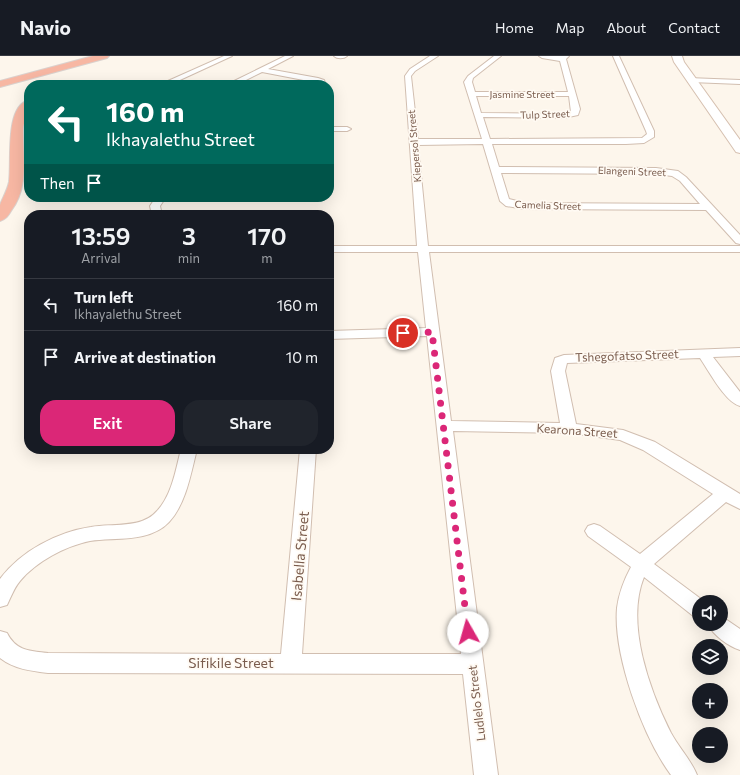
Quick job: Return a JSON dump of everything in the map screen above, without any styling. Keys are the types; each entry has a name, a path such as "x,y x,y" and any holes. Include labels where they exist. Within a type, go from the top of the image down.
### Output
{"highway":[{"path":"0,75 71,56"},
{"path":"0,84 104,56"},
{"path":"67,77 89,67 116,58"},
{"path":"0,216 10,203 16,186 18,164 17,130 19,117 24,110"}],"street":[{"path":"173,80 228,56"},
{"path":"240,80 290,56"},
{"path":"337,56 344,56"},
{"name":"Kiepersol Street","path":"423,249 408,74 435,56"},
{"name":"Camelia Street","path":"498,56 469,79 478,115 505,201 517,205 708,207"},
{"path":"542,56 564,57"},
{"path":"414,142 644,140 650,137 650,131 616,56"},
{"path":"677,56 679,62 691,80 740,149"},
{"name":"Tulp Street","path":"478,115 571,115 576,112 564,57"},
{"path":"261,70 315,80"},
{"path":"691,80 740,82"},
{"name":"Jasmine Street","path":"472,94 572,94"},
{"path":"334,129 347,129"},
{"name":"Elangeni Street","path":"495,170 671,172 681,177 740,241"},
{"path":"334,249 740,249"},
{"name":"Ludlelo Street","path":"423,249 486,775"},
{"path":"334,335 432,332"},
{"name":"Tshegofatso Street","path":"569,428 558,371 560,361 571,358 740,352"},
{"path":"704,354 728,388 740,401"},
{"name":"Kearona Street","path":"443,426 569,428 611,432 637,440 732,498"},
{"path":"0,599 11,578 28,561 51,548 72,539 91,534 137,529 151,525 162,518 174,498 187,454"},
{"name":"Isabella Street","path":"291,663 308,454"},
{"path":"685,775 674,762 652,718 630,644 627,613 630,589 642,565 732,498"},
{"path":"594,531 642,565 692,604"},
{"path":"727,631 740,641"},
{"name":"Sifikile Street","path":"0,640 2,646 10,655 24,660 48,663 472,664"}],"route":[{"path":"403,333 432,332 468,632"}]}
